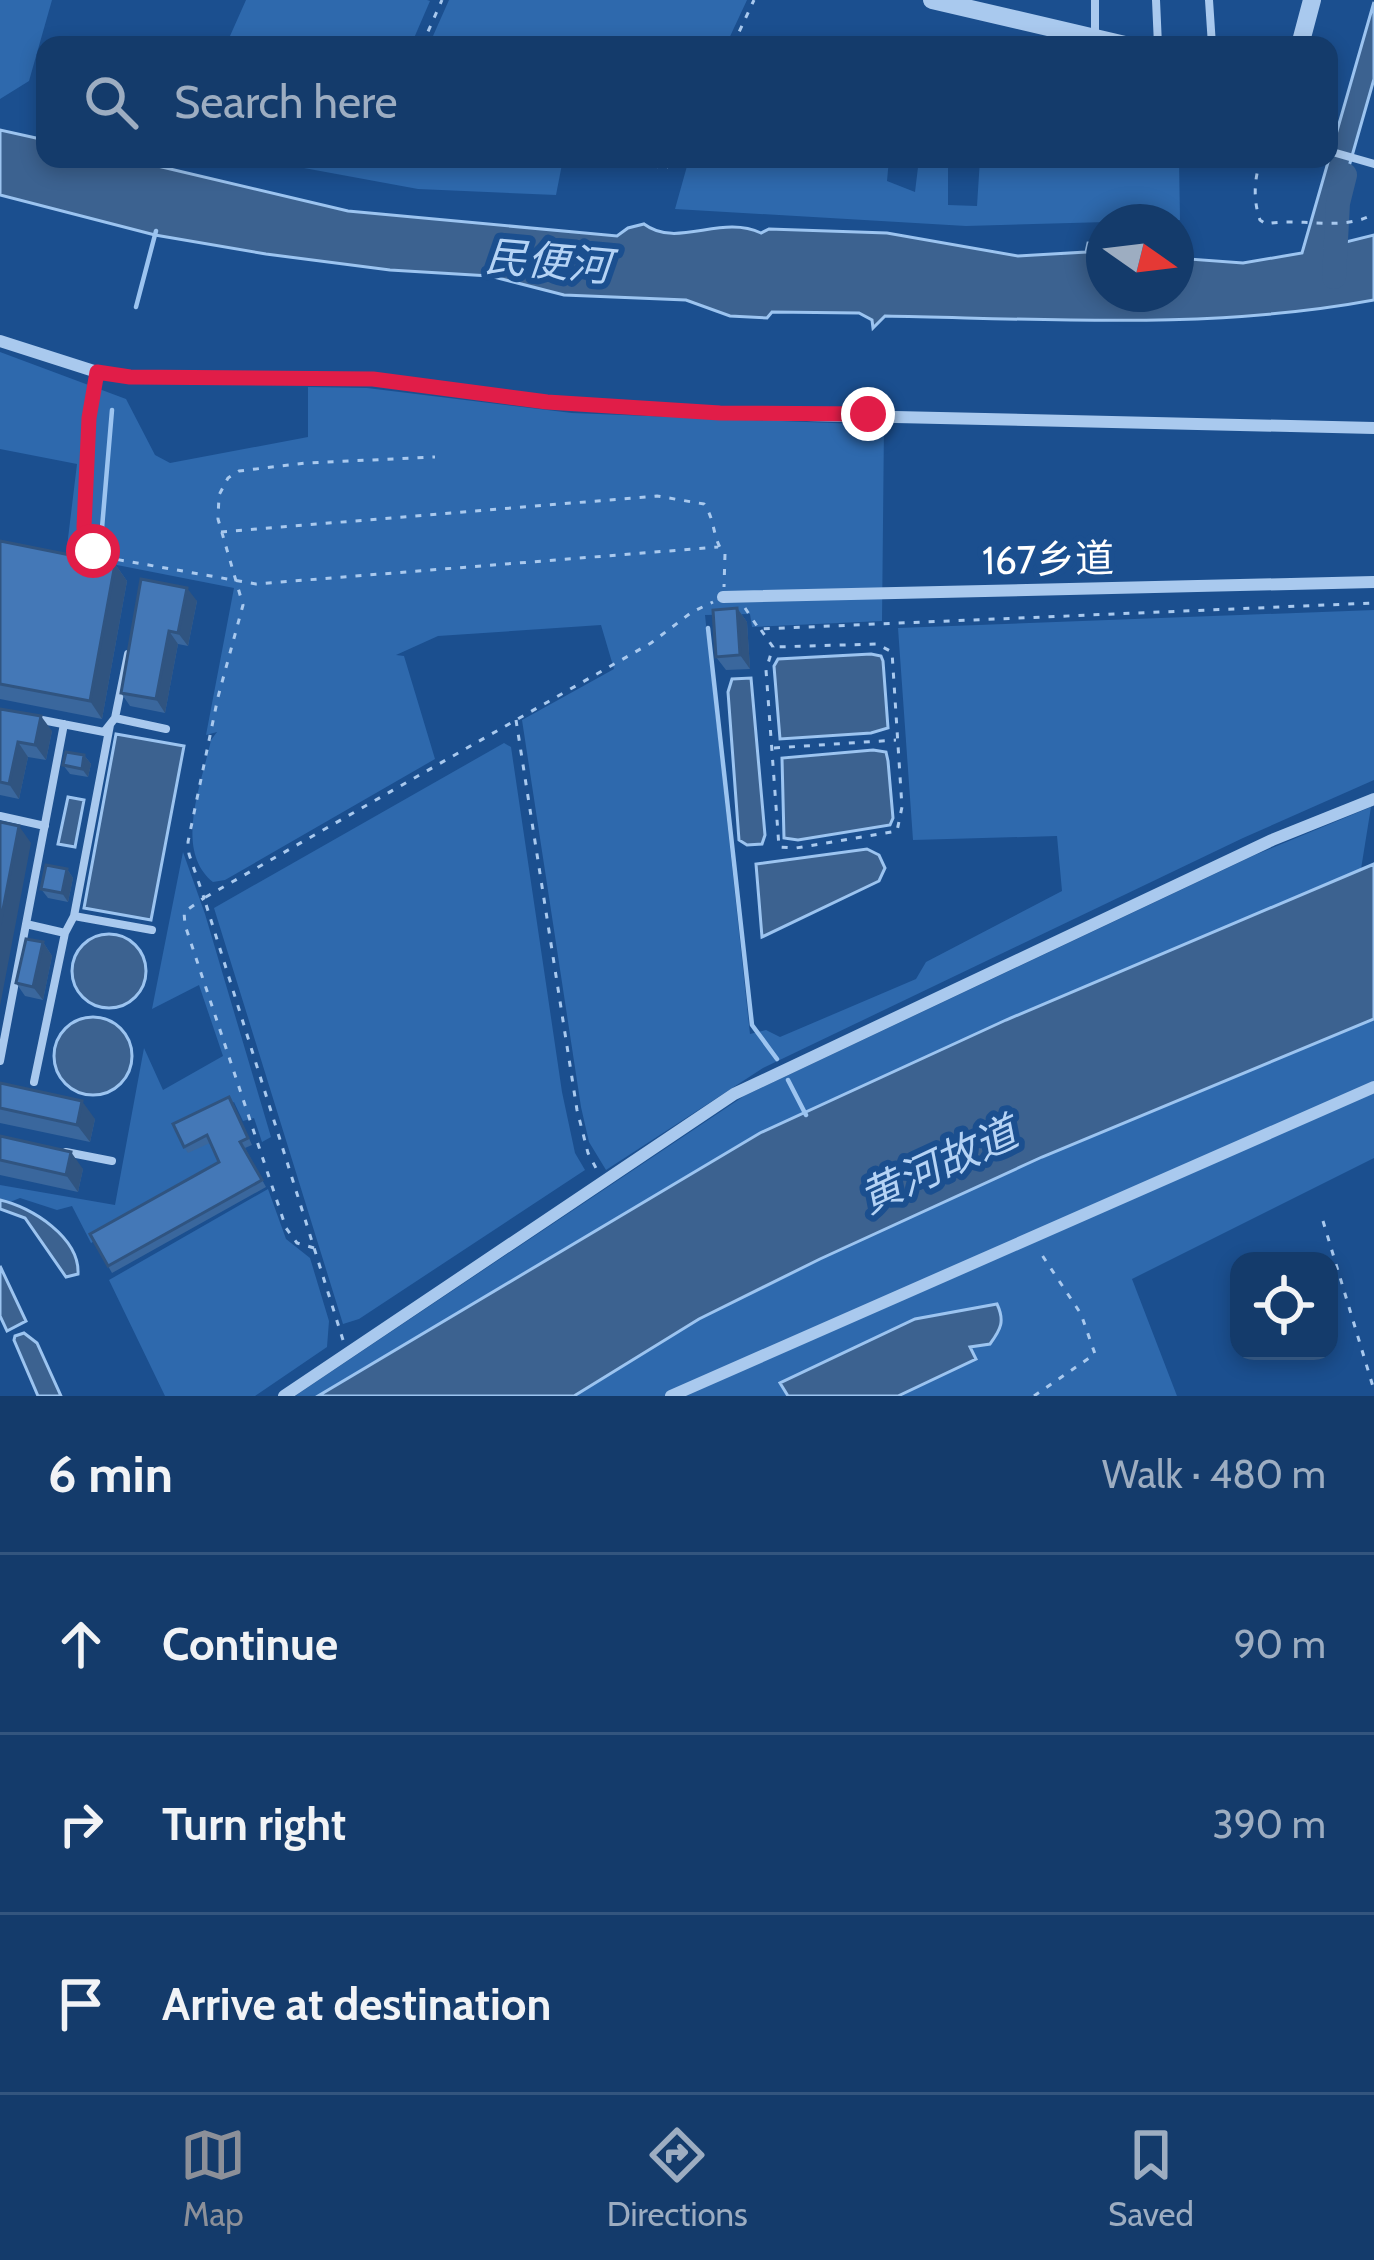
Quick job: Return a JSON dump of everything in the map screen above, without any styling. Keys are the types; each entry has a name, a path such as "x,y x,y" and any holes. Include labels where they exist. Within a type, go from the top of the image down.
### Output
{"street":[{"path":"932,0 1086,36"},
{"path":"1302,36 1312,0"},
{"path":"0,341 97,372 130,377 373,379 547,402 720,413 1374,428"},
{"name":"167乡道","path":"723,597 1374,582"},
{"path":"284,1396 734,1094 1272,840 1374,799"},
{"path":"671,1396 1374,1087"}],"lane":[{"path":"1095,0 1095,36"},
{"path":"1156,0 1158,36"},
{"path":"1209,0 1211,36"},
{"path":"1338,154 1369,163"},
{"path":"34,1082 128,653"},
{"path":"21,716 104,732 113,722"},
{"path":"113,722 166,729"},
{"path":"0,1061 64,724"},
{"path":"0,816 45,826"},
{"path":"74,916 152,930"},
{"path":"26,924 65,933"},
{"path":"45,1147 112,1161"}],"path":[{"path":"426,36 442,0"},
{"path":"737,36 754,0"},
{"path":"1258,168 1260,220 1267,224 1289,219 1357,224 1374,214"},
{"path":"97,372 89,418 84,527 86,544 104,557 234,580 288,584 718,547"},
{"path":"347,1353 189,854 218,697 243,605 221,532 220,494 228,478 239,471 435,457"},
{"path":"221,532 657,496 704,504 715,525 718,547 725,554 723,597 184,912 286,1228 296,1243 314,1248"},
{"path":"742,597 773,647"},
{"path":"760,628 1374,603"},
{"path":"877,644 892,652 902,818 897,831 787,849 777,841 766,670 773,647 877,644"},
{"path":"516,718 577,1110 588,1153 605,1180"},
{"path":"771,748 898,740"},
{"path":"1324,1221 1374,1390"},
{"path":"1030,1238 1081,1314 1095,1354 1034,1396"}],"shaded area":[{"path":"0,0 52,0 42,36 36,36 29,81 0,99"},
{"path":"246,0 430,1 415,36 230,36"},
{"path":"449,0 747,0 730,36 433,36"},
{"path":"304,168 561,168 556,195 418,189"},
{"path":"686,168 888,168 887,181 915,192 918,168 948,168 948,205 977,206 979,168 1179,168 1180,204 1086,204 1086,223 966,226 675,209"},
{"path":"0,352 126,399 155,455 170,463 308,437 308,387 367,388 572,413 884,425 882,621 752,627 750,614 705,615 750,1034 766,1030 780,1037 916,979 926,962 1062,891 1057,836 913,840 898,628 1374,610 1374,780 763,1068 606,1170 589,1142 581,1107 522,720 614,669 601,625 438,636 396,655 404,656 435,759 225,880 213,882 201,868 192,834 197,795 217,732 206,735 234,588 66,555 77,464 0,449"},
{"path":"504,743 511,747 562,1092 575,1153 585,1170 359,1319 343,1324 214,908"},
{"path":"1371,807 1361,869 760,1133 318,1396 295,1396 744,1096 1255,855"},
{"path":"183,852 271,1137 262,1142 254,1118 243,1121 234,1102 179,1130 212,1142 224,1169 91,1243 72,1206 57,1210 20,1198 0,1206 0,1185 115,1205 144,1048 163,1090 223,1056 199,985 152,1009"},
{"path":"1374,1019 1374,1158 1132,1279 1177,1396 574,1396 699,1319 820,1259 1042,1157"},
{"path":"268,1189 286,1239 310,1258 329,1321 327,1347 255,1396 165,1396 109,1280"}],"water":[{"name":"民便河","path":"1374,2 1374,79 1326,247 1374,235 1374,300 1192,319 885,316 873,328 872,320 859,313 730,316 686,300 564,295 490,276 390,270 155,235 0,195 0,130 36,138 36,168 166,168 348,211 617,236 644,224 671,233 730,227 761,233 769,229 887,233 1018,256 1086,252 1086,312 1194,312 1194,259 1243,263 1302,253 1326,168 1338,168 1338,128"},
{"path":"871,654 883,661 888,728 780,739 774,666 778,659"},
{"path":"751,678 765,835 762,844 747,845 739,840 728,692 732,679"},
{"path":"116,734 184,746 151,920 84,908"},
{"path":"886,752 890,825 798,840 784,838 782,758"},
{"path":"68,797 84,800 75,847 58,844"},
{"path":"867,849 879,855 885,868 879,881 762,937 756,864"},
{"name":"黄河故道","path":"1374,864 1374,1019 1042,1157 820,1259 699,1319 574,1396 318,1396 760,1133 1006,1020"},
{"path":"109,934 135,945 146,971 135,997 109,1008 83,997 72,971 83,945"},
{"path":"93,1017 120,1029 132,1056 120,1083 93,1095 66,1083 54,1056 66,1029"},
{"path":"0,1200 52,1226 71,1248 78,1274 66,1277 25,1218 0,1209"},
{"path":"0,1266 26,1321 7,1331 0,1316"},
{"path":"997,1304 999,1329 990,1344 970,1347 976,1359 898,1396 788,1396 780,1383 915,1319"},
{"path":"24,1333 37,1343 61,1396 38,1396 14,1340"}],"building":[{"path":"0,541 115,564 90,701 0,684"},
{"path":"141,579 187,588 178,633 169,631 156,699 121,693"},
{"path":"737,608 740,655 716,657 713,610"},
{"path":"0,709 41,716 35,745 18,742 9,784 0,782"},
{"path":"66,752 84,755 82,769 63,765"},
{"path":"0,822 19,826 0,925"},
{"path":"46,865 67,869 62,893 41,889"},
{"path":"26,939 43,942 33,987 16,983"},
{"path":"0,1083 82,1101 77,1125 0,1108"},
{"path":"229,1097 248,1138 240,1142 262,1180 108,1266 90,1234 219,1162 207,1135 184,1147 173,1124"},
{"path":"0,1136 71,1152 66,1175 0,1160"}],"waterway":[{"path":"1334,277 1338,203 1345,175"},
{"path":"136,307 156,231"},
{"path":"102,528 112,410"},
{"path":"708,628 752,1025 777,1059"},
{"path":"788,1080 806,1115"}],"route":[{"path":"93,551 86,544 84,527 89,418 97,372 130,377 373,379 547,402 720,413 868,414"}]}
